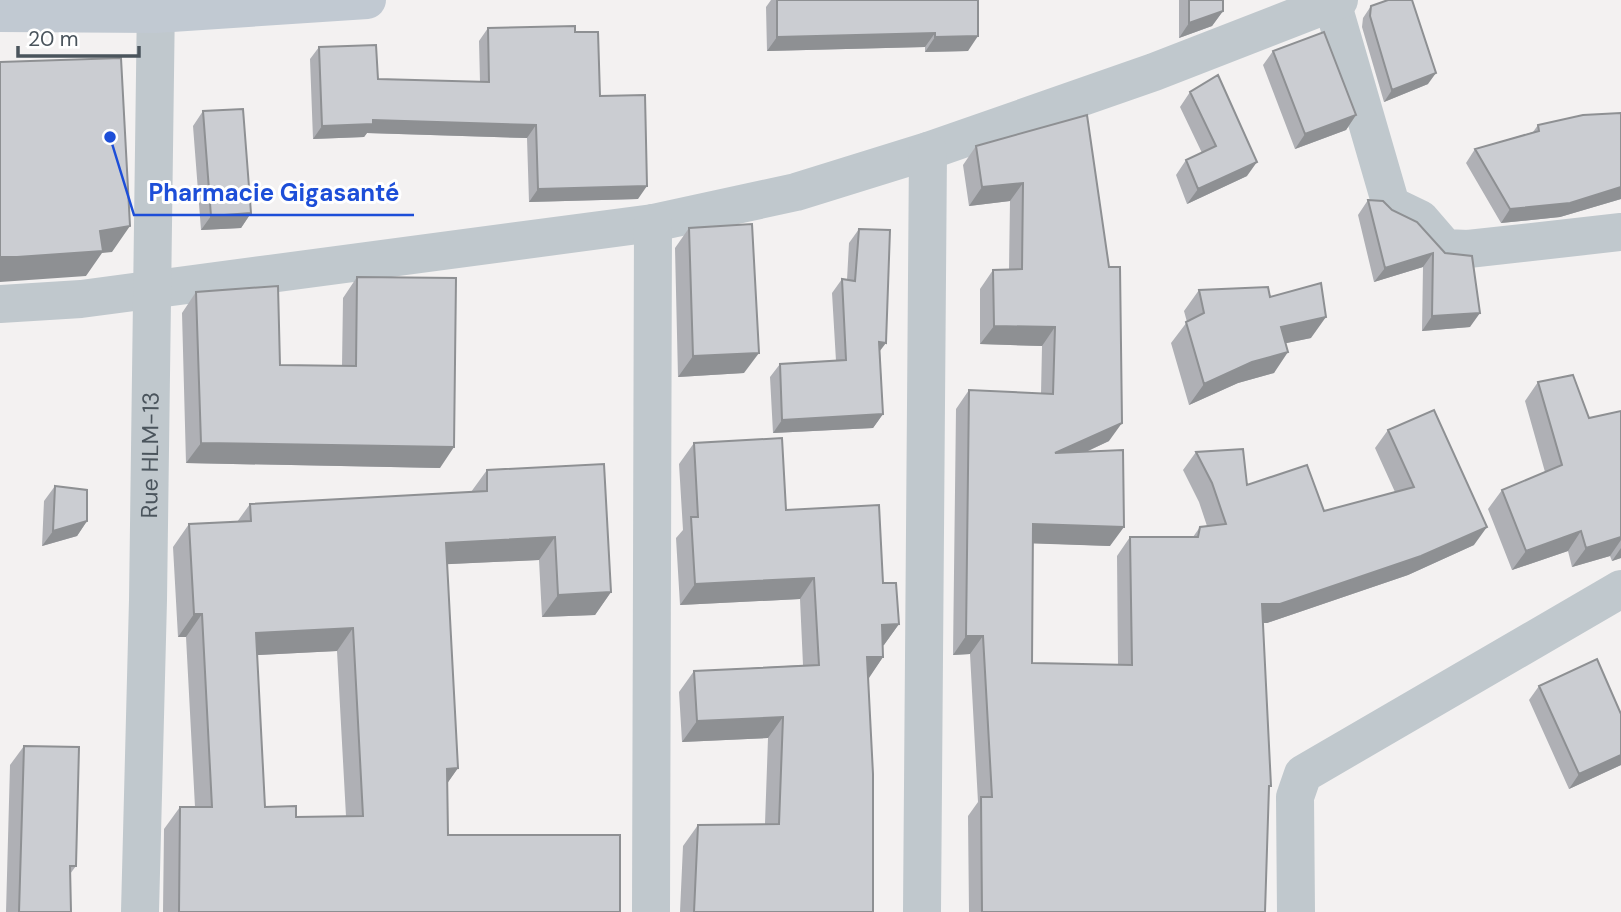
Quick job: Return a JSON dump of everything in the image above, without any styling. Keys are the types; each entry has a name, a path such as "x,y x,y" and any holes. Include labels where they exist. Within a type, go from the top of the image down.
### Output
{"street":[{"path":"0,13 368,0"},
{"path":"0,304 81,299 653,223 796,192 928,151 1154,72 1336,1 1391,205 1420,219 1445,248 1468,249 1621,232"},
{"name":"Rue HLM-13","path":"139,912 156,7"},
{"path":"922,912 928,151"},
{"path":"651,912 653,223"},
{"path":"1297,912 1295,797 1303,774 1621,589"}],"building":[{"path":"777,0 978,0 978,36 935,37 935,33 777,37"},
{"path":"1189,0 1223,0 1223,11 1189,23"},
{"path":"1388,0 1412,0 1436,73 1392,90 1370,16 1371,6"},
{"path":"575,26 575,32 598,32 600,96 645,95 647,186 538,189 536,125 373,120 373,124 322,126 319,47 376,45 378,79 489,82 488,28"},
{"path":"1324,32 1356,115 1305,134 1273,51"},
{"path":"121,58 130,226 100,231 103,251 0,257 0,62"},
{"path":"1218,75 1257,162 1198,189 1186,160 1216,146 1190,92"},
{"path":"243,109 251,213 211,216 203,111"},
{"path":"1621,113 1621,187 1570,203 1510,209 1475,149 1539,131 1538,125 1583,115"},
{"path":"1087,115 1109,267 1120,267 1122,423 1055,453 1123,450 1124,527 1033,524 1032,663 1132,665 1130,537 1198,537 1200,527 1226,524 1212,483 1196,452 1243,449 1247,485 1307,465 1324,511 1414,487 1388,430 1434,410 1487,527 1421,556 1280,604 1262,604 1271,786 1265,912 982,912 981,797 992,797 983,636 966,636 969,390 1053,394 1055,327 994,326 993,270 1022,269 1023,183 982,187 976,146"},
{"path":"1368,200 1383,201 1392,210 1417,222 1445,253 1472,256 1480,313 1432,316 1433,253 1385,268"},
{"path":"752,224 759,353 693,356 689,228"},
{"path":"859,229 890,230 886,343 879,342 883,414 782,420 780,364 846,360 842,279 855,281"},
{"path":"357,277 456,278 454,447 201,443 196,292 278,286 280,365 356,366"},
{"path":"1321,283 1326,317 1281,327 1288,352 1252,362 1204,384 1186,322 1204,313 1199,290 1268,287 1270,297"},
{"path":"1573,375 1589,418 1621,411 1621,537 1586,548 1581,531 1526,551 1502,490 1562,465 1538,382"},
{"path":"782,438 786,510 879,505 883,583 896,583 899,624 882,625 883,657 867,657 873,774 873,912 694,912 698,825 779,824 783,717 697,721 694,671 819,665 814,578 695,584 691,517 698,517 694,443"},
{"path":"604,464 611,592 558,595 555,537 446,543 458,768 447,769 448,835 620,835 620,912 179,912 180,807 212,807 202,614 194,614 189,524 251,521 250,504 487,491 487,470","holes":["353,628 363,816 296,817 296,806 265,807 256,633"]},
{"path":"55,486 87,490 87,521 53,531"},
{"path":"1597,659 1621,714 1621,755 1579,774 1539,686"},
{"path":"24,746 79,747 76,866 70,866 71,912 19,912"}],"place":[{"name":"Pharmacie Gigasanté","path":"110,137"}]}
